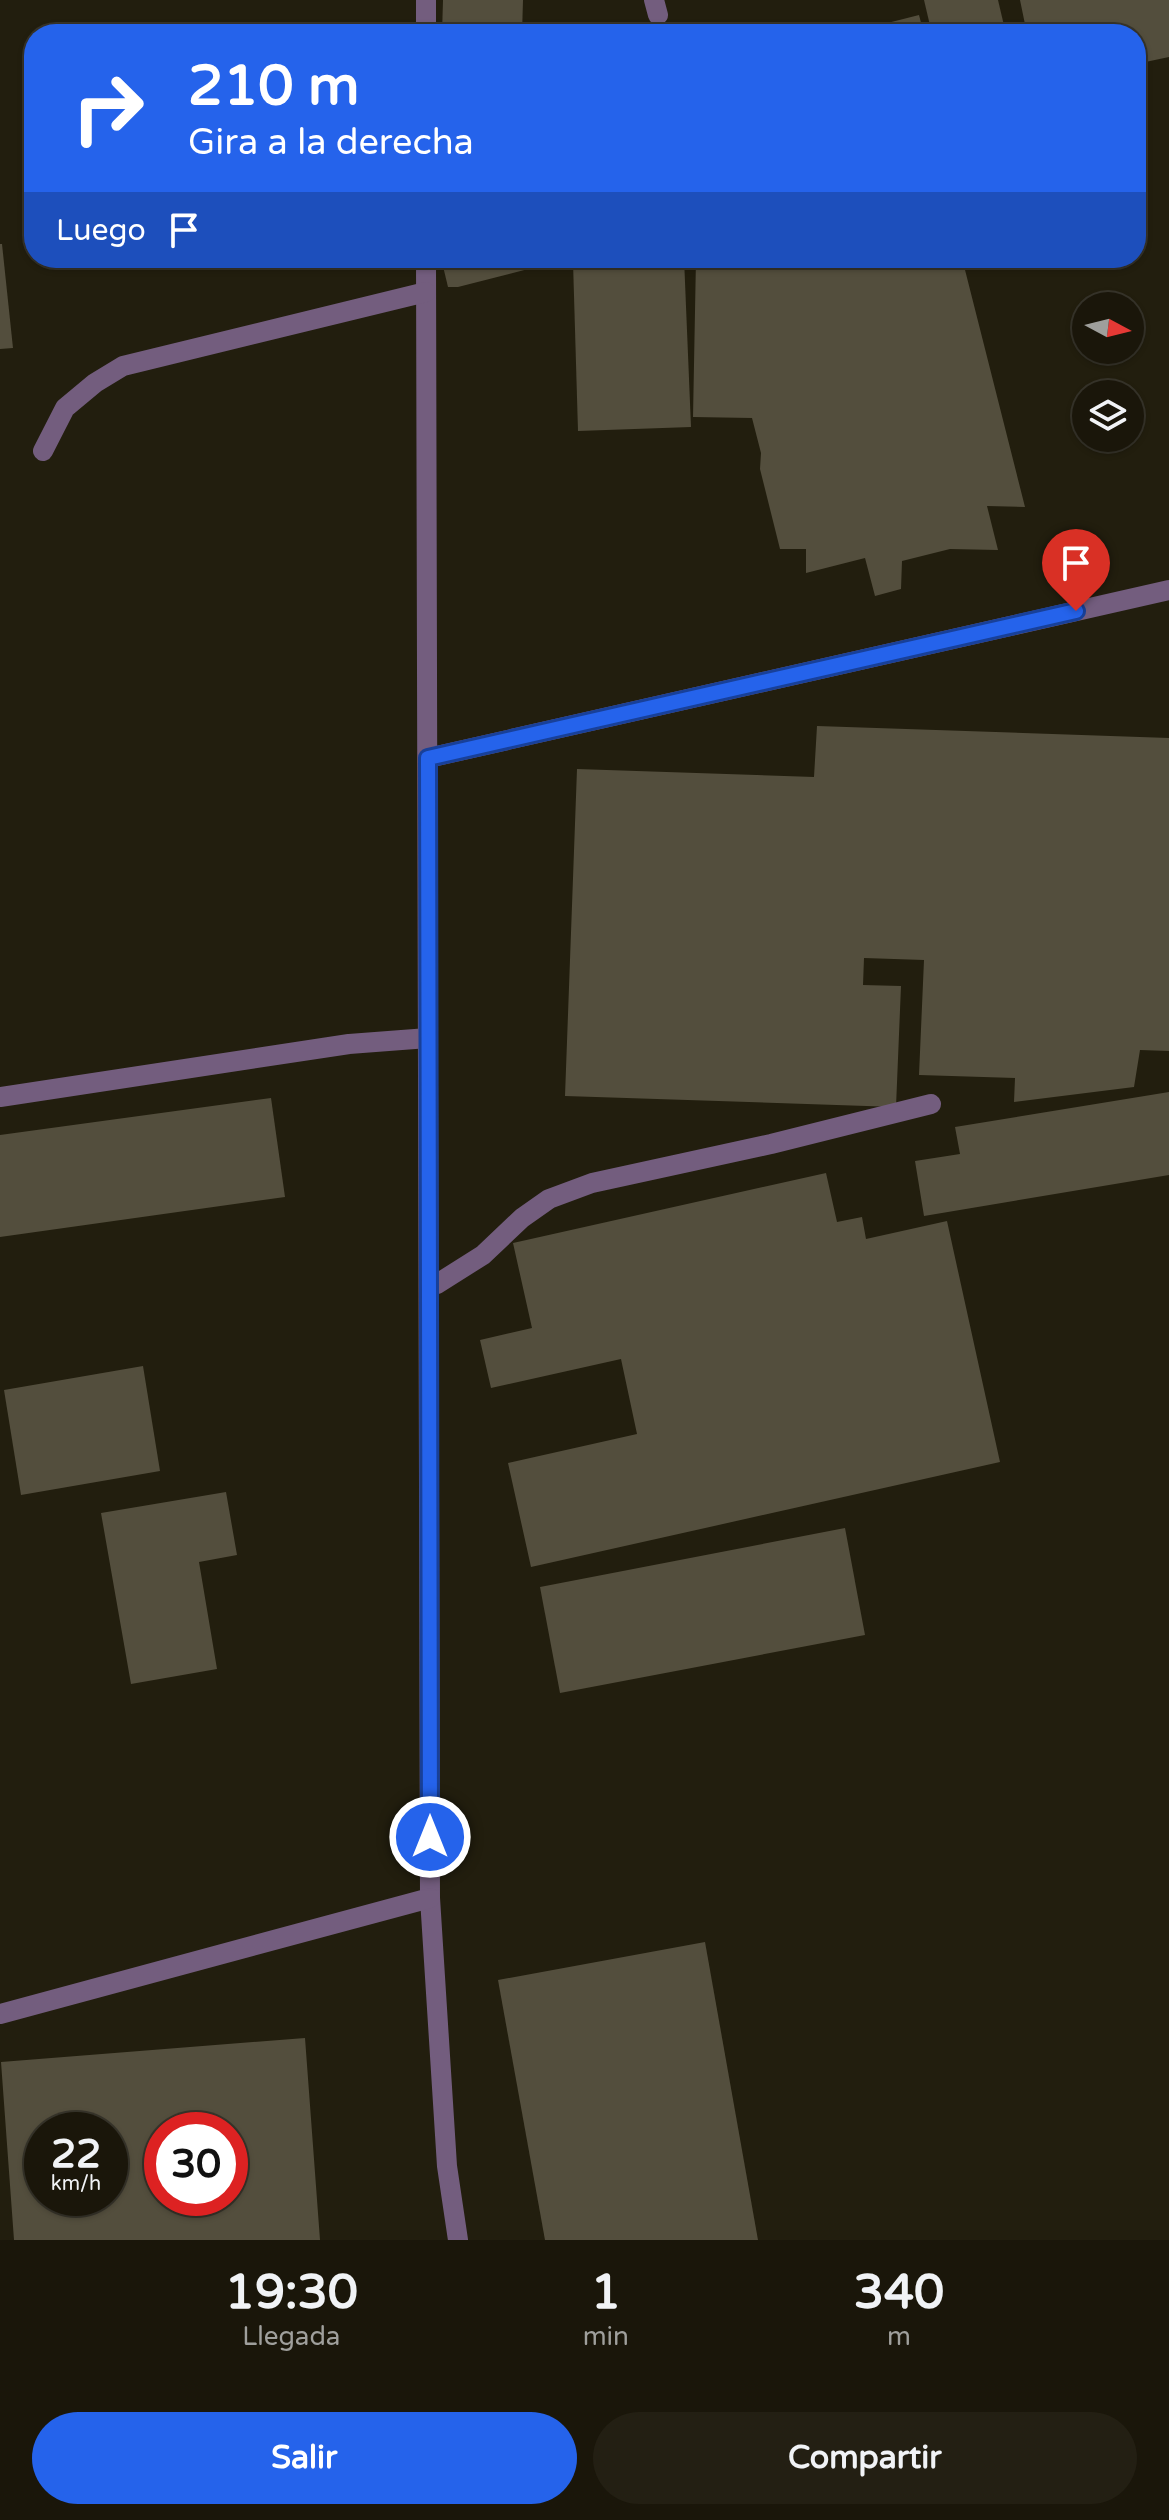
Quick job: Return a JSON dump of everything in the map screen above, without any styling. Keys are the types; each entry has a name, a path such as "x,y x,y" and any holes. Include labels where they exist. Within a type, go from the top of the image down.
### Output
{"street":[{"path":"426,0 426,24"},
{"path":"426,268 430,1898 447,2166 458,2240"},
{"path":"43,451 65,408 95,383 123,366 426,292"},
{"path":"428,758 1169,590"},
{"path":"0,1097 349,1044 428,1038"},
{"path":"429,1286 483,1255 522,1218 549,1199 592,1183 771,1144 931,1104"},
{"path":"0,2014 430,1898"}],"building":[{"path":"443,0 523,0 522,24 442,24"},
{"path":"924,0 998,0 1004,24 930,24"},
{"path":"1020,0 1169,0 1169,57 1146,62 1146,24 1025,24"},
{"path":"919,15 921,24 884,24"},
{"path":"0,244 13,348 0,349"},
{"path":"443,268 532,268 458,287 448,287"},
{"path":"573,268 684,268 691,427 578,431"},
{"path":"696,268 965,268 1025,507 987,506 998,550 950,549 902,561 901,589 875,596 865,558 806,573 806,549 780,549 760,469 761,453 752,418 693,417"},
{"path":"817,726 1169,738 1169,1051 1140,1050 1134,1087 1014,1102 1015,1078 919,1075 924,960 864,958 863,985 901,986 896,1107 565,1096 577,769 814,777"},
{"path":"1169,1092 1169,1175 924,1216 915,1161 960,1154 955,1127"},
{"path":"271,1098 285,1197 0,1237 0,1135"},
{"path":"826,1173 837,1222 862,1217 866,1239 947,1221 1000,1462 531,1567 508,1463 637,1434 621,1359 491,1388 480,1340 532,1328 513,1243"},
{"path":"143,1366 160,1471 21,1495 4,1390"},
{"path":"226,1492 237,1555 199,1562 217,1669 131,1684 101,1513"},
{"path":"845,1528 865,1635 560,1693 540,1587"},
{"path":"705,1942 758,2240 545,2240 498,1980"},
{"path":"305,2038 320,2240 14,2240 1,2062"}],"route":[{"path":"430,1837 428,758 1076,611"}]}
